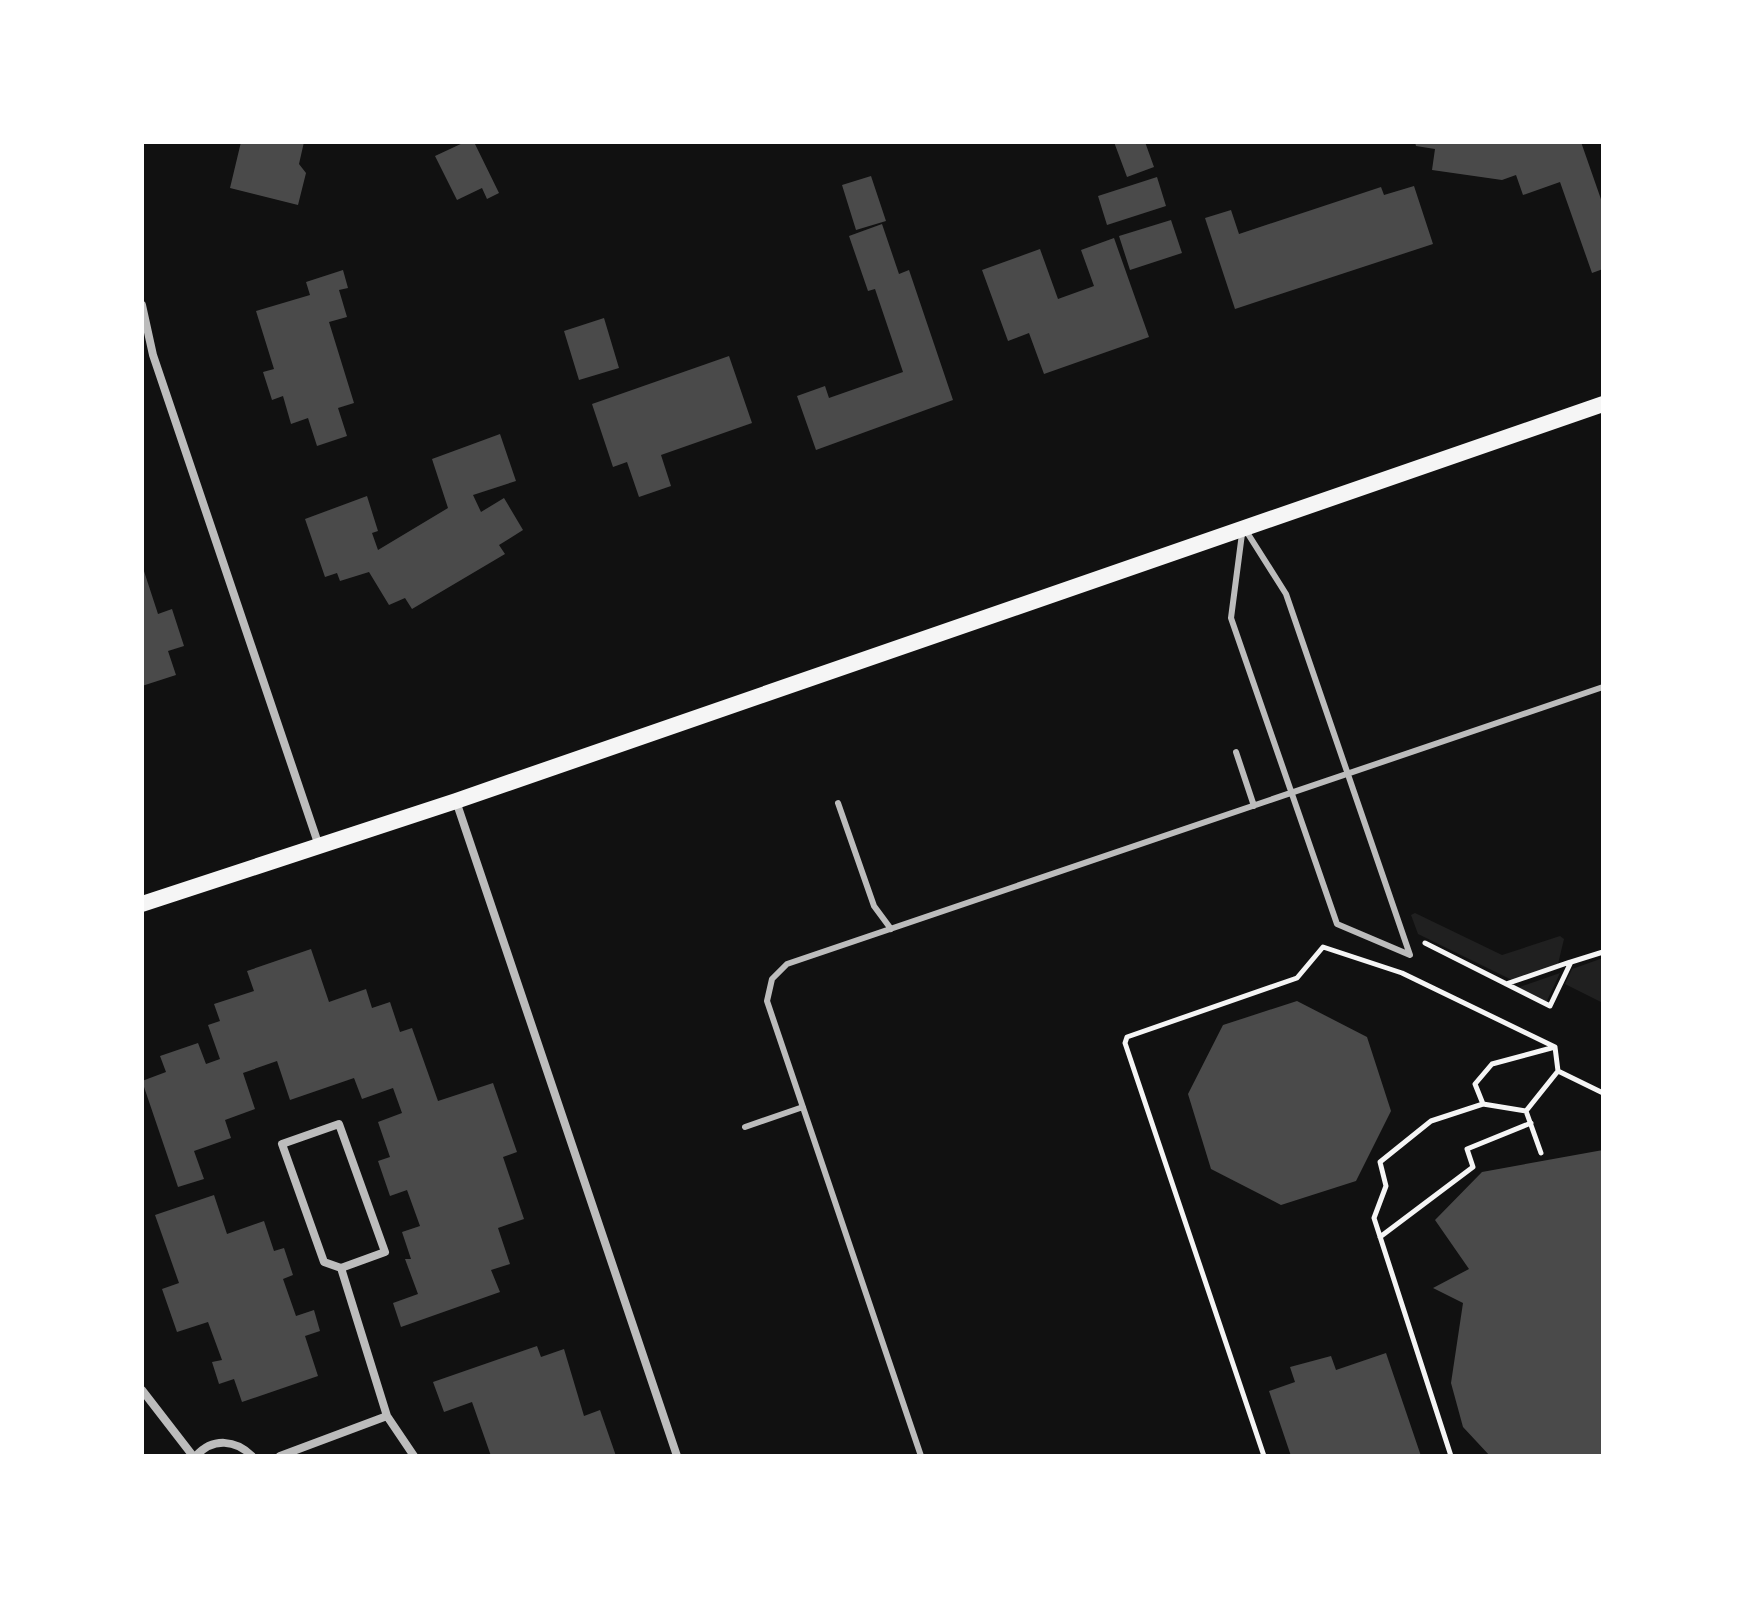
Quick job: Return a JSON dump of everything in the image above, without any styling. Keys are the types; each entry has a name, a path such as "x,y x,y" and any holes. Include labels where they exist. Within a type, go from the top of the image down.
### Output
{"main road":[{"path":"142,904 456,801 1243,526 1603,404"}],"street":[{"path":"142,305 153,355 319,847"},
{"path":"456,801 677,1456"},
{"path":"339,1124 385,1252 341,1268 324,1262 282,1144 339,1124"},
{"path":"341,1268 387,1416 414,1456"},
{"path":"142,1390 195,1456 209,1445 221,1442 243,1447 252,1456"},
{"path":"280,1456 387,1416"}],"lane":[{"path":"1243,526 1286,594 1410,955 1337,924 1231,618 1243,526"},
{"path":"921,1456 767,1001 772,979 787,964 1603,687"},
{"path":"1236,752 1254,806"},
{"path":"838,803 874,906 891,929"},
{"path":"745,1127 803,1107"}],"path":[{"path":"1402,933 1550,1006 1571,962"},
{"path":"1264,1456 1125,1043 1127,1037 1297,978 1323,947 1402,973 1555,1047"},
{"path":"1506,984 1603,952"},
{"path":"1526,1111 1558,1071 1555,1047"},
{"path":"1483,1104 1475,1084 1492,1064 1555,1047"},
{"path":"1558,1071 1603,1093"},
{"path":"1451,1456 1374,1218 1386,1186 1380,1162 1431,1121 1483,1104 1526,1111"},
{"path":"1526,1111 1541,1153"},
{"path":"1380,1237 1473,1167 1467,1149 1531,1123"}],"shaded area":[{"path":"1415,913 1502,955 1560,936 1564,939 1558,964 1512,980 1418,934 1411,915"},
{"path":"1603,958 1603,1003 1565,984 1572,969"},
{"path":"1560,973 1545,1005 1514,989"}],"building":[{"path":"241,142 304,142 299,164 306,173 298,205 230,188"},
{"path":"465,142 474,142 499,193 487,199 482,188 457,200 435,156"},
{"path":"1114,142 1145,142 1154,167 1127,177"},
{"path":"1415,142 1581,142 1603,205 1603,269 1592,273 1560,182 1523,195 1516,175 1502,180 1432,170 1435,149 1416,146"},
{"path":"871,176 886,221 856,230 842,185"},
{"path":"1157,177 1166,206 1107,225 1098,196"},
{"path":"1414,186 1433,244 1235,309 1205,218 1231,210 1239,234 1381,187 1384,195"},
{"path":"1171,220 1182,253 1130,270 1119,236"},
{"path":"882,224 899,274 909,270 953,400 816,450 797,396 825,386 829,398 903,372 875,289 868,291 849,236"},
{"path":"1114,238 1149,337 1044,374 1029,333 1008,341 982,270 1040,249 1058,299 1094,286 1081,250"},
{"path":"343,270 348,288 339,290 347,317 329,322 354,403 338,408 347,436 317,446 308,418 291,424 283,396 272,400 263,372 274,369 256,311 310,295 306,282"},
{"path":"604,318 619,368 579,380 564,331"},
{"path":"729,356 752,423 661,455 671,486 639,497 627,462 613,467 592,404"},
{"path":"500,434 516,481 473,495 481,512 504,498 523,530 499,545 505,554 412,609 405,598 389,605 369,572 340,581 337,573 325,577 305,519 367,496 378,531 372,533 378,550 448,508 432,459"},
{"path":"142,565 158,614 172,609 184,646 168,651 176,675 142,686"},
{"path":"311,949 329,1002 366,989 372,1008 390,1002 400,1032 412,1028 438,1101 493,1083 517,1152 503,1157 524,1219 498,1228 510,1264 491,1270 500,1292 401,1327 393,1303 418,1294 405,1259 411,1259 402,1232 420,1226 407,1190 390,1196 378,1161 390,1157 378,1122 402,1113 393,1088 362,1099 354,1078 290,1100 277,1061 243,1073 255,1109 225,1120 231,1138 194,1151 204,1179 178,1187 142,1081 166,1072 160,1056 198,1043 206,1064 220,1059 208,1025 220,1021 214,1004 254,991 247,971"},
{"path":"1297,1001 1367,1037 1391,1111 1356,1181 1281,1205 1211,1169 1188,1094 1223,1025"},
{"path":"1603,1150 1603,1456 1490,1456 1463,1427 1451,1383 1463,1303 1433,1288 1469,1269 1435,1220 1482,1172"},
{"path":"214,1195 227,1234 264,1221 274,1251 284,1248 293,1275 283,1279 296,1316 314,1310 320,1331 305,1336 318,1376 242,1402 234,1379 219,1384 212,1362 222,1360 208,1322 177,1332 162,1289 179,1283 155,1215"},
{"path":"537,1346 541,1357 564,1349 584,1416 600,1410 616,1456 491,1456 472,1402 444,1412 433,1382"},
{"path":"1386,1353 1421,1456 1291,1456 1269,1391 1295,1382 1290,1367 1331,1356 1336,1370"}]}
